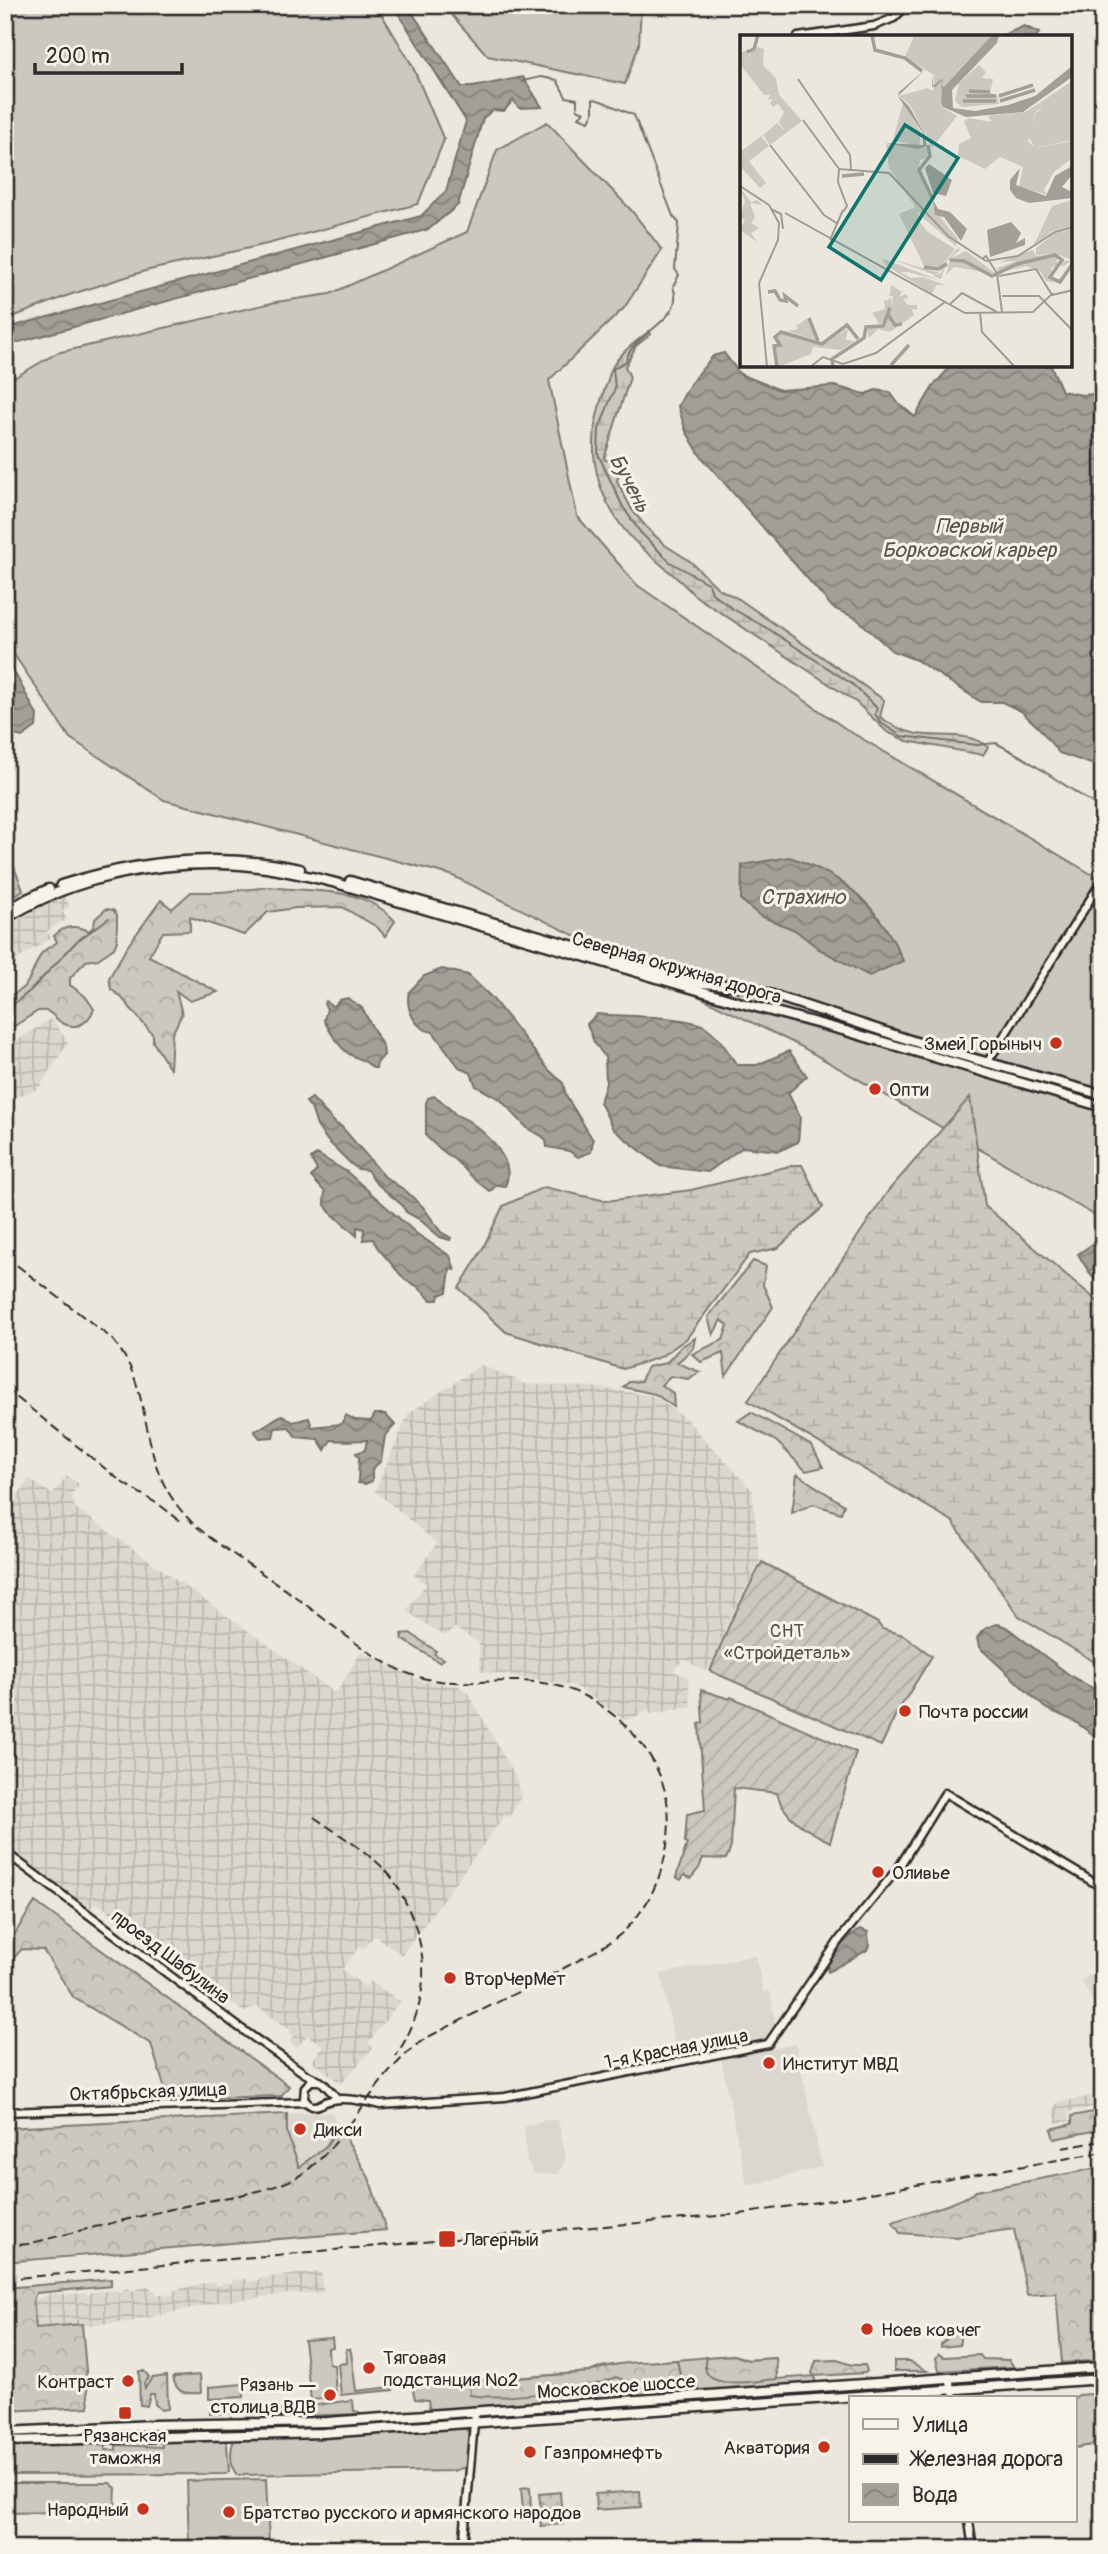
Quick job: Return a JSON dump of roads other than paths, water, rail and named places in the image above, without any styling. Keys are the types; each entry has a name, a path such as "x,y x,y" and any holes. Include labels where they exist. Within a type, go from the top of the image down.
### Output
{"main road":[{"path":"5,912 27,898 53,887 119,870 185,860 245,863"},
{"path":"5,919 46,896 115,876 176,866 245,863"},
{"name":"Северная окружная дорога","path":"245,863 334,877 702,983 748,987 987,1063 1103,1095"},
{"name":"Северная окружная дорога","path":"245,863 336,883 1103,1107"},
{"path":"745,1004 739,1001 737,993 748,987"},
{"name":"Московское шоссе","path":"5,2432 137,2425 327,2422 1103,2367"},
{"name":"Московское шоссе","path":"920,2396 1103,2379"},
{"name":"Московское шоссе","path":"5,2441 229,2436 849,2400"}],"street":[{"path":"812,35 881,24 894,18 907,5"},
{"path":"987,1063 1103,879"},
{"name":"1-я Красная улица","path":"326,2101 367,2101 380,2105 505,2097 768,2044 840,1939 899,1867 945,1793 1103,1888"},
{"name":"проезд Шабулина","path":"5,1852 236,2025 304,2073 320,2081 340,2100"},
{"path":"304,2073 307,2075 304,2098 318,2106 326,2101 328,2090"},
{"path":"307,2083 320,2081"},
{"name":"Октябрьская улица","path":"5,2112 293,2102 304,2098"},
{"path":"948,2378 953,2394"},
{"path":"463,2549 475,2411"},
{"path":"969,2522 973,2549"}],"water":[{"path":"393,5 407,5 462,87 523,77 542,107 519,108 513,100 504,111 493,110 483,118 458,205 429,229 5,346 7,328 421,216 446,191 466,121"},
{"path":"1024,26 1039,33 1038,35 1004,35"},
{"name":"Первый Борковской карьер","path":"724,353 740,374 780,390 834,386 865,394 876,390 890,392 898,403 915,417 934,385 949,368 1052,368 1062,391 1082,395 1103,393 1103,768 1059,753 1021,711 1002,702 981,702 916,660 892,651 856,618 833,608 700,455 686,431 678,406 690,384 713,356"},
{"path":"5,660 11,666 37,715 36,727 22,737 5,733"},
{"name":"Страхино","path":"789,857 827,873 858,896 883,924 903,961 869,976 819,949 795,930 760,916 741,900 742,865"},
{"path":"442,969 468,975 492,998 549,1070 563,1083 566,1096 593,1140 591,1152 578,1157 569,1151 547,1147 542,1136 528,1129 501,1100 476,1086 471,1073 459,1067 433,1032 416,1023 410,1011 409,992 424,976"},
{"path":"347,998 362,1008 383,1047 384,1055 376,1068 344,1050 324,1020 326,1001 333,1007 340,1000"},
{"path":"597,1014 670,1018 697,1023 715,1035 737,1065 757,1065 789,1051 807,1076 788,1093 800,1117 798,1142 779,1151 743,1147 708,1172 660,1166 613,1129 600,1102 606,1083 605,1057 594,1042 587,1024"},
{"path":"434,1096 492,1141 504,1158 507,1168 505,1186 497,1185 490,1191 485,1188 426,1136 426,1103 428,1098"},
{"path":"312,1098 341,1126 385,1177 423,1207 450,1240 440,1237 406,1212 402,1205 375,1182 367,1170 358,1169 351,1164 327,1140 306,1102"},
{"path":"317,1154 347,1172 417,1234 450,1256 455,1270 450,1269 447,1292 439,1295 438,1300 431,1300 417,1286 405,1280 373,1239 363,1240 364,1229 357,1227 357,1236 329,1211 324,1203 325,1192 311,1177 317,1170 311,1159"},
{"path":"1097,1241 1103,1241 1103,1287 1091,1275 1078,1254"},
{"path":"375,1414 385,1414 395,1425 385,1436 381,1461 372,1469 372,1481 365,1484 358,1483 359,1457 356,1453 365,1450 367,1440 331,1440 325,1450 318,1439 296,1437 289,1427 275,1428 273,1437 260,1438 254,1431 282,1415 293,1422 309,1418 312,1427 341,1424 346,1415 355,1420 371,1421"},
{"path":"998,1624 1006,1627 1071,1676 1103,1694 1103,1742 1074,1721 1045,1708 979,1647 979,1635 986,1628"},
{"path":"860,1929 868,1932 867,1950 828,1972 827,1964 834,1954"}],"waterway":[{"name":"Бучень","path":"523,81 541,77 557,80 566,97 577,99 577,109 584,112 579,117 589,121 593,113 593,99 634,115 673,216 679,223 675,269 679,275 673,287 675,299 672,309 637,343 626,361 613,369 615,388 599,429 598,454 623,507 640,532 670,562 709,584 712,593 733,609 852,684 877,708 875,714 881,723 901,736 977,745 996,743 1103,810"},
{"path":"5,1011 31,990 77,941 109,918"}],"railway":[{"path":"5,1256 111,1338 121,1350 139,1391 159,1474 177,1506 203,1532 363,1648 407,1673 449,1682 535,1682 557,1686 592,1701 631,1731 651,1758 664,1788 669,1826 663,1865 656,1884 647,1902 623,1932 595,1952 430,2036 411,2050 380,2084 323,2157 305,2172 282,2184 254,2192 28,2244 5,2246"},
{"path":"5,1388 123,1483 183,1523"},
{"path":"314,1817 367,1854 387,1872 401,1892 416,1928 421,1947 423,1984 414,2020 396,2056"},
{"path":"1062,2148 1103,2141"},
{"path":"5,2279 740,2214 1103,2152"}],"place":[{"name":"Змей Горыныч","path":"1056,1043"},
{"name":"Опти","path":"875,1089"},
{"name":"Почта россии","path":"905,1711"},
{"name":"Оливье","path":"878,1872"},
{"name":"ВторЧерМет","path":"450,1978"},
{"name":"Институт МВД","path":"769,2063"},
{"name":"Дикси","path":"300,2129"},
{"name":"Лагерный","path":"447,2239"},
{"name":"Ноев ковчег","path":"867,2329"},
{"name":"Тяговая подстанция №2","path":"369,2368"},
{"name":"Контраст","path":"128,2381"},
{"name":"Рязань — столица ВДВ","path":"330,2395"},
{"name":"Рязанская таможня","path":"125,2413"},
{"name":"Акватория","path":"824,2447"},
{"name":"Газпромнефть","path":"530,2452"},
{"name":"Народный","path":"143,2509"},
{"name":"Братство русского и армянского народов","path":"229,2512"}],"park label":[{"name":"СНТ «Стройдеталь»","path":"787,1641"}]}
